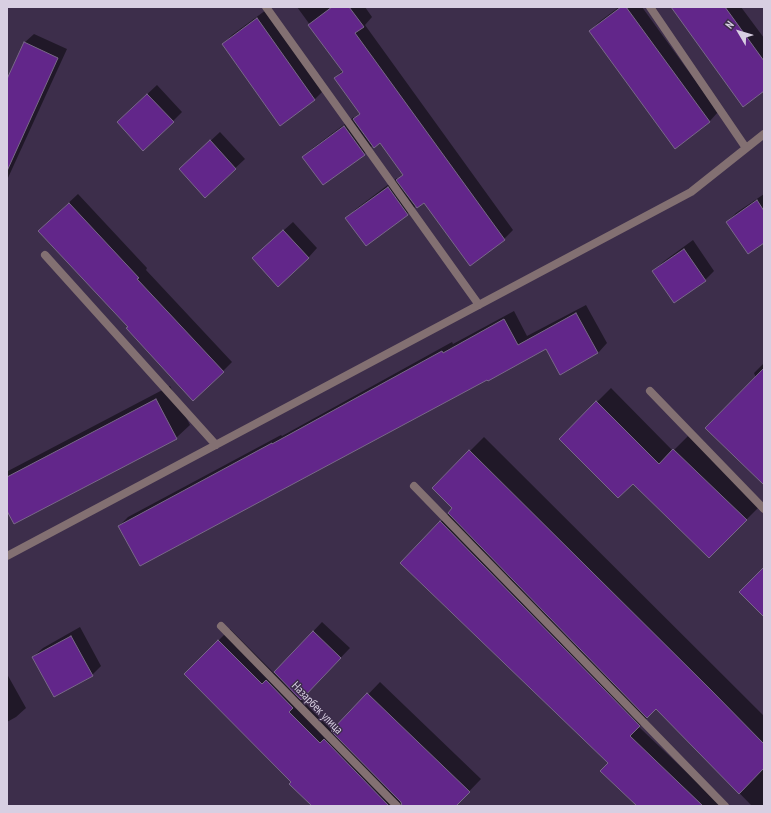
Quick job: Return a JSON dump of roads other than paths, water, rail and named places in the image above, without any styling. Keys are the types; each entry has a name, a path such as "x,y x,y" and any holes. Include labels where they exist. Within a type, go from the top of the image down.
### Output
{"street":[{"path":"266,7 479,305"},
{"path":"650,7 746,148"},
{"path":"7,556 691,192 764,134"},
{"path":"45,255 216,444"},
{"path":"650,391 764,509"},
{"path":"414,486 725,806"},
{"name":"Назарбек улица","path":"221,626 397,806"}]}
